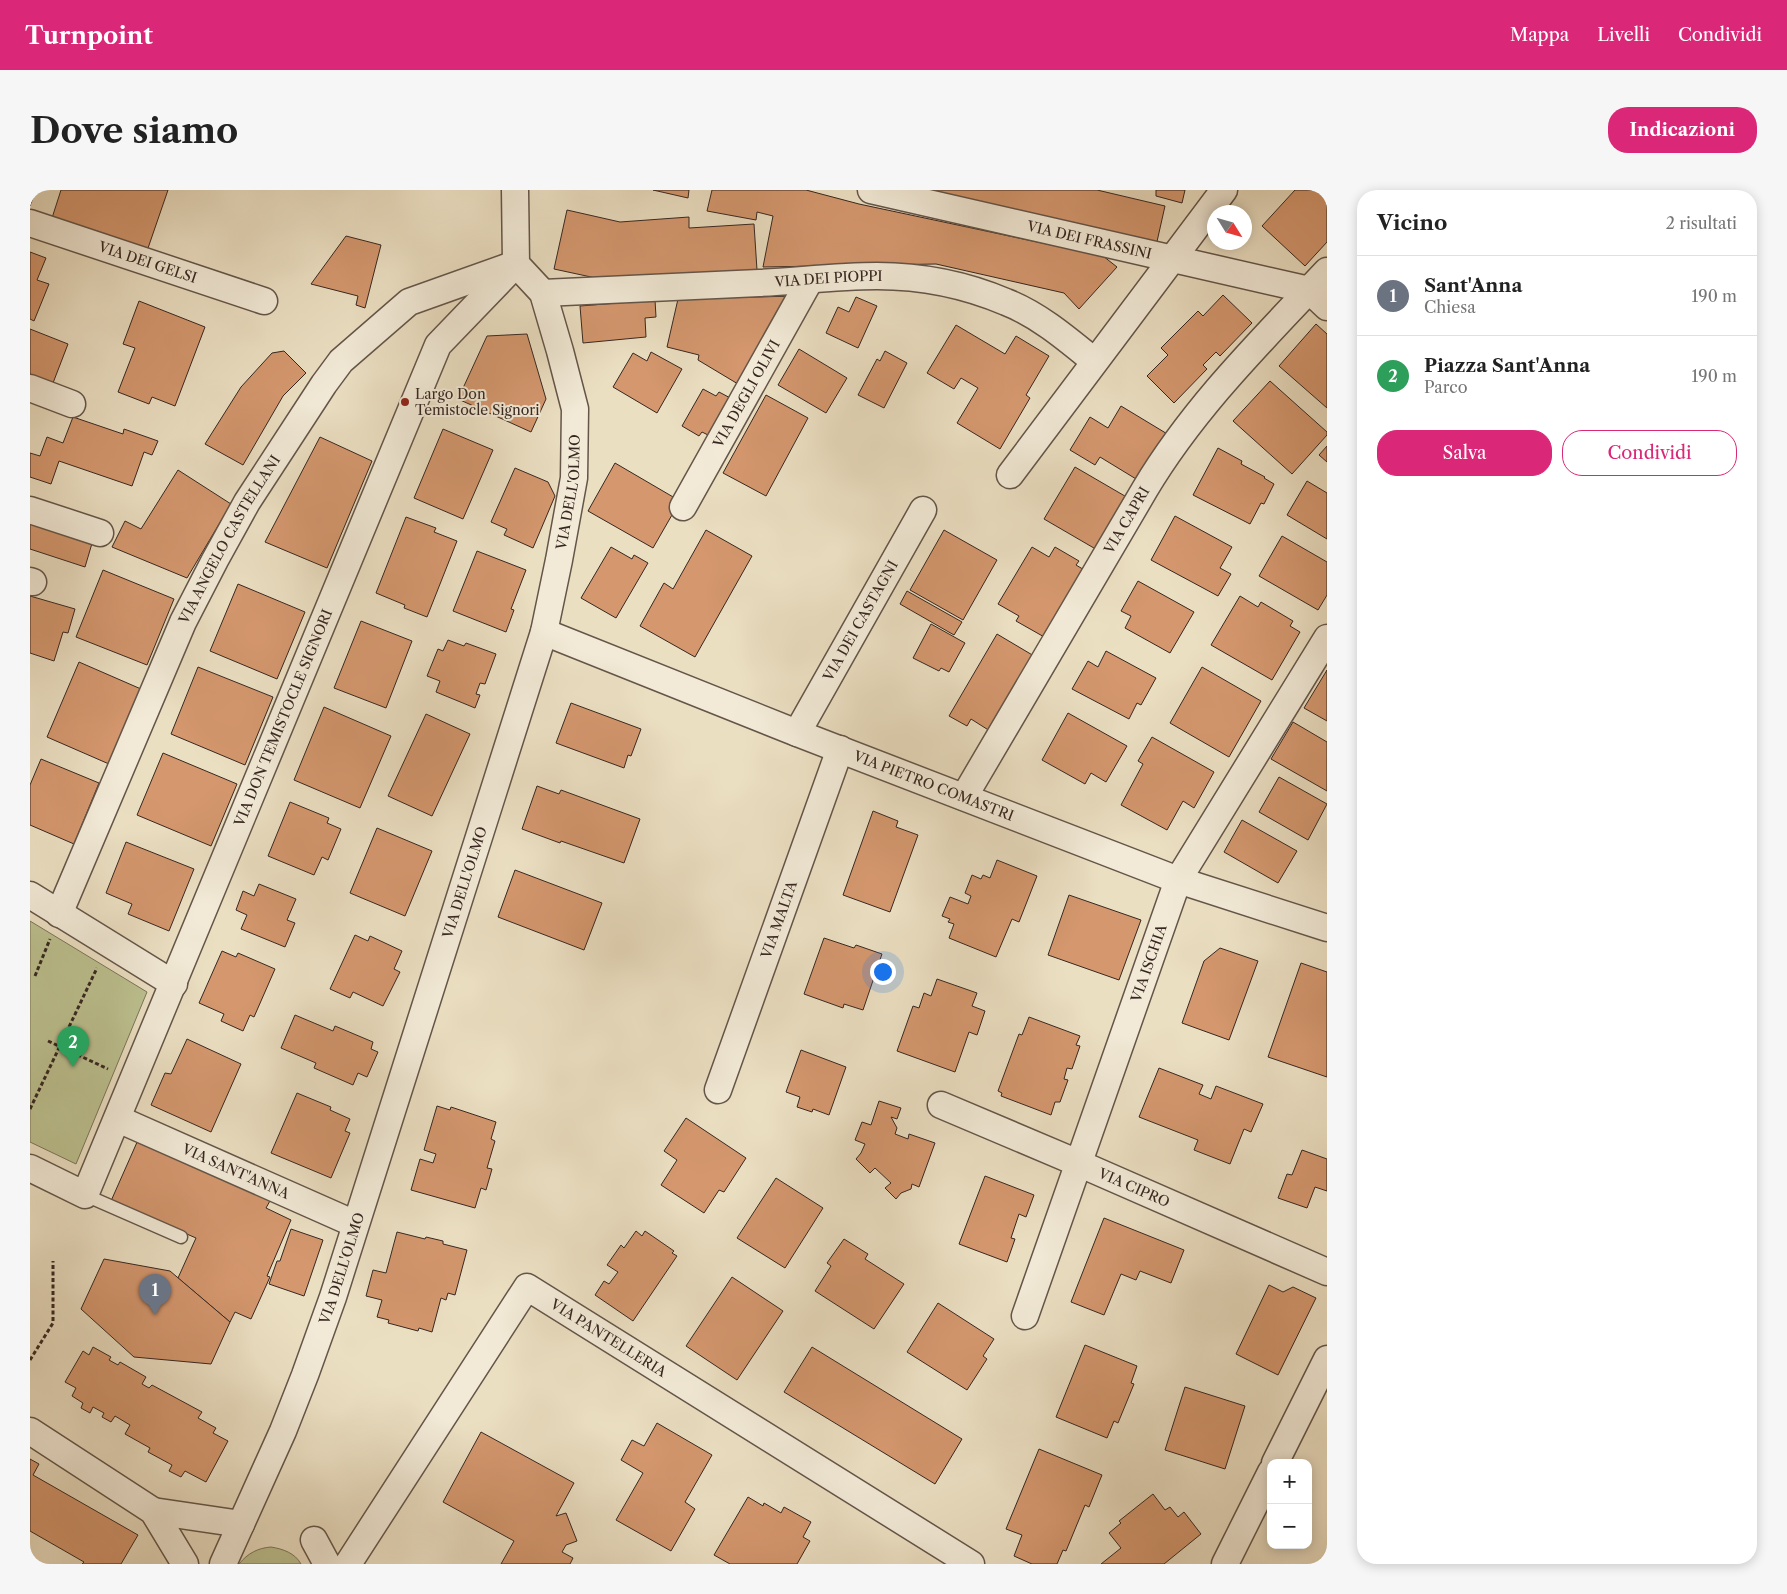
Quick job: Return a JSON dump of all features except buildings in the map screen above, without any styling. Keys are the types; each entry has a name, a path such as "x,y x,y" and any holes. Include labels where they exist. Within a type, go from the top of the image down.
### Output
{"street":[{"path":"515,190 516,264"},
{"name":"VIA DEI FRASSINI","path":"871,190 1172,258 1318,299"},
{"path":"1010,475 1224,190"},
{"name":"VIA DEI GELSI","path":"30,224 264,301"},
{"name":"VIA DELL'OLMO","path":"222,1564 273,1454 305,1375 333,1297 544,632 560,560 574,478 575,409 543,293 516,264"},
{"name":"VIA ANGELO CASTELLANI","path":"60,914 182,622 248,502 328,378 341,361 409,302 516,264"},
{"name":"VIA DON TEMISTOCLE SIGNORI","path":"85,1195 438,345 516,264"},
{"name":"VIA CAPRI","path":"964,797 1145,489 1172,447 1196,415 1233,372 1318,299 1327,271"},
{"name":"VIA DEI PIOPPI","path":"543,293 860,276 890,276 931,280 1006,302 1030,313 1094,361"},
{"name":"VIA DEGLI OLIVI","path":"683,507 810,280"},
{"path":"30,388 72,404"},
{"path":"30,510 100,533"},
{"name":"VIA DEI CASTAGNI","path":"797,733 923,510"},
{"name":"VIA PIETRO COMASTRI","path":"544,632 797,733 1178,880 1327,928"},
{"name":"VIA ISCHIA","path":"1025,1316 1178,880 1327,638"},
{"name":"VIA MALTA","path":"718,1090 840,749"},
{"path":"30,895 174,984"},
{"name":"VIA CIPRO","path":"941,1105 1327,1272"},
{"name":"VIA SANT'ANNA","path":"118,1119 355,1224"},
{"path":"30,1168 85,1195"},
{"name":"VIA PANTELLERIA","path":"348,1564 527,1287 971,1564"},
{"path":"1277,1459 1327,1359"},
{"path":"30,1431 153,1510 241,1524"},
{"path":"1225,1564 1267,1480"},
{"path":"153,1510 185,1564"},
{"path":"314,1540 327,1564"}],"lane":[{"path":"85,1195 182,1238"}],"path":[{"path":"35,976 60,914"},
{"path":"30,1109 108,944"},
{"path":"48,1041 133,1081"},
{"path":"30,1360 53,1323 53,1261"}],"green space":[{"path":"30,921 147,992 76,1164 30,1142"},
{"path":"271,1547 288,1552 301,1564 239,1564 254,1552"}],"place":[{"name":"Largo Don Temistocle Signori","path":"405,402"},
{"name":"Piazza Sant'Anna","path":"73,1067"},
{"name":"Sant'Anna","path":"155,1315"}]}
